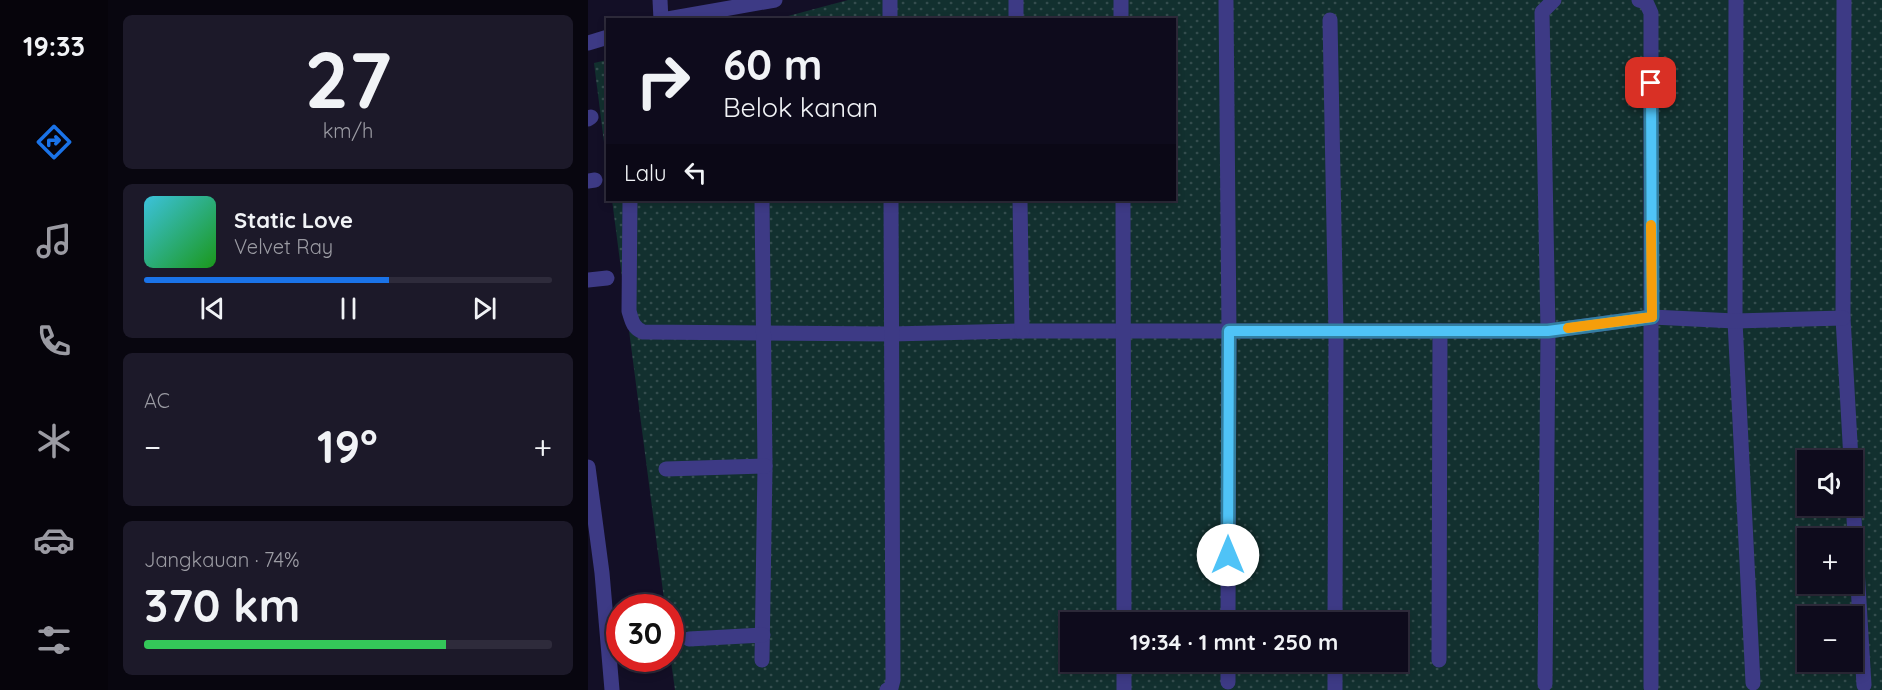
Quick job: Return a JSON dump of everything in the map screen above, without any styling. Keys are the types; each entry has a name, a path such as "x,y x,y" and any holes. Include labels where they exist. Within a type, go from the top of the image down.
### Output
{"street":[{"path":"660,0 662,18"},
{"path":"673,18 775,0"},
{"path":"890,0 890,18"},
{"path":"1016,0 1016,18"},
{"path":"1121,0 1121,18"},
{"path":"1545,684 1548,331 1542,12 1554,0"},
{"path":"1639,0 1646,2 1651,13 1651,687"},
{"path":"1736,0 1735,321 1753,683"},
{"path":"1844,0 1843,318 1850,450"},
{"path":"1226,1 1229,331 1228,612"},
{"path":"1330,20 1336,331 1335,612"},
{"path":"588,43 606,38"},
{"path":"630,201 629,311 632,323 643,332 891,334 1022,331 1548,331 1652,317 1735,321 1843,318"},
{"path":"762,201 765,466 762,660"},
{"path":"887,690 891,688 893,680 891,201"},
{"path":"1020,201 1022,331"},
{"path":"1123,201 1124,612"},
{"path":"588,280 607,278"},
{"path":"1439,660 1440,331"},
{"path":"666,469 765,466"},
{"path":"588,467 602,573 612,690"},
{"path":"1854,516 1864,686"},
{"path":"689,639 763,634"},
{"path":"1124,672 1124,690"},
{"path":"1228,672 1228,681"},
{"path":"1335,672 1335,690"}],"green space":[{"path":"848,0 1882,0 1882,690 675,690 672,672 684,672 684,594 663,594 612,201 1176,201 1176,18 781,18"},
{"path":"606,60 606,158 594,63"}],"slow traffic":[{"path":"1568,328 1652,317 1651,225"}],"route":[{"path":"1228,555 1229,331 1548,331 1652,317 1651,83"}]}
